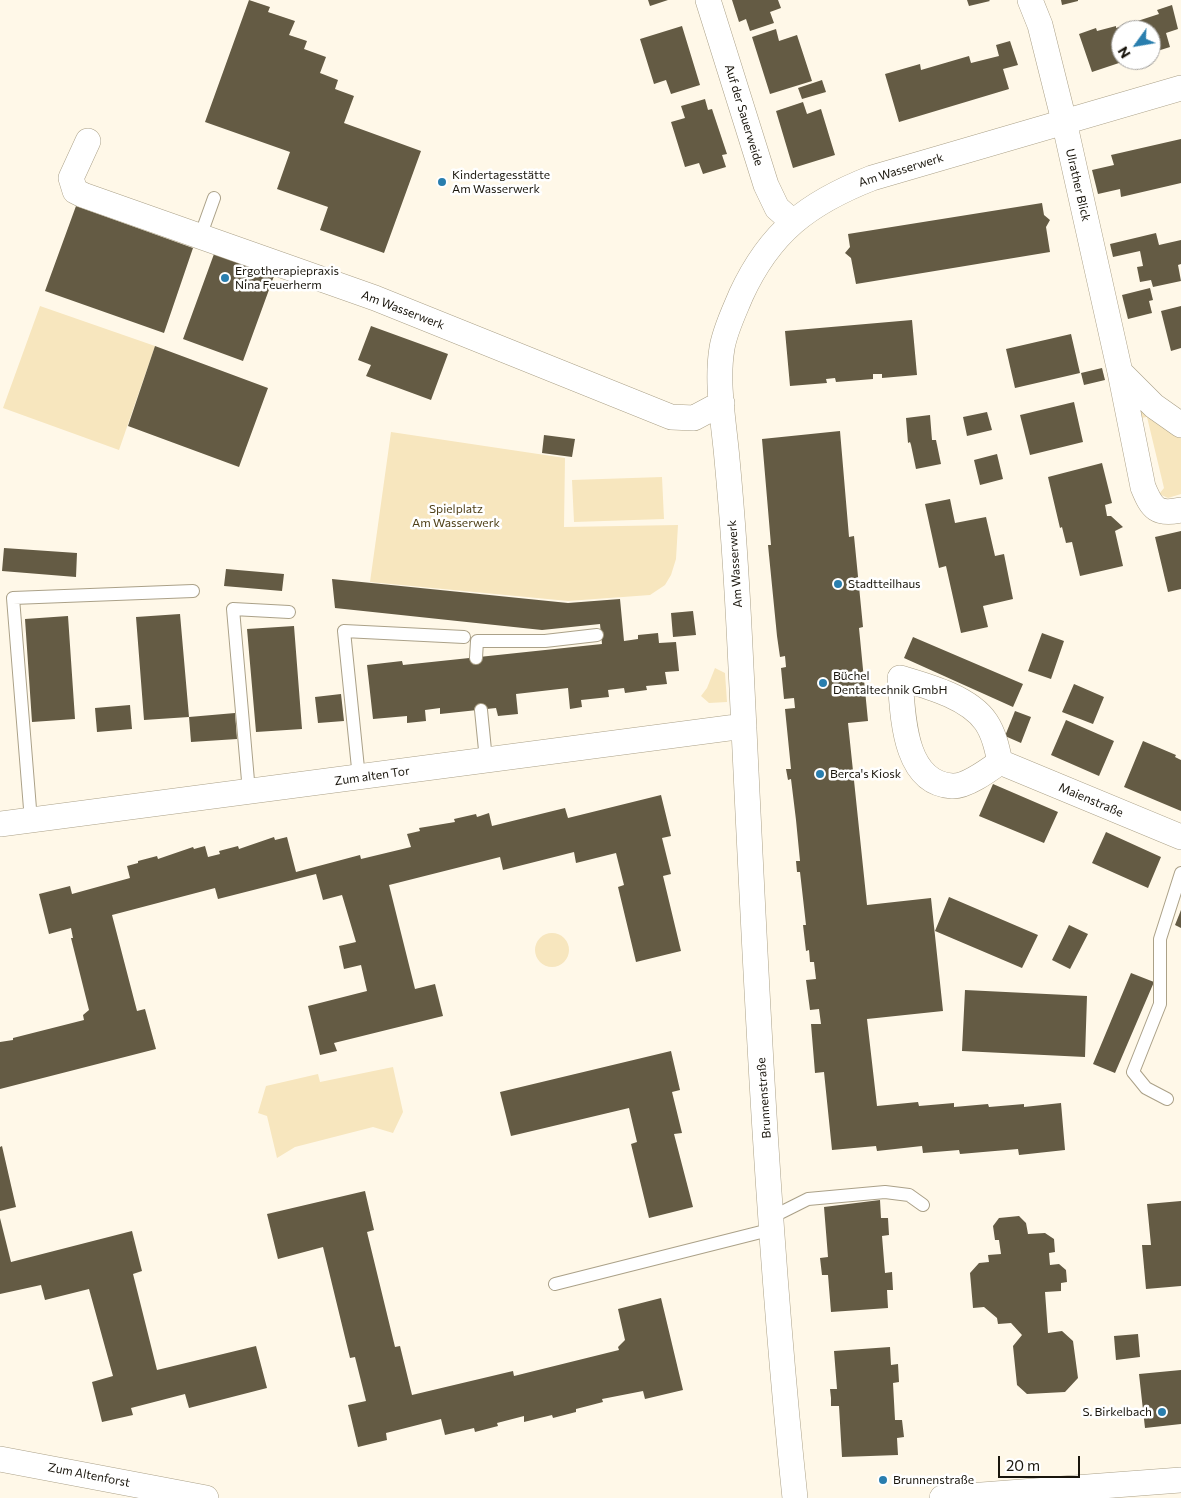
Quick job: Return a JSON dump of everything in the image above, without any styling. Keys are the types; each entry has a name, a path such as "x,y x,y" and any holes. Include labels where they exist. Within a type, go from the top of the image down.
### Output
{"street":[{"name":"Auf der Sauerweide","path":"708,0 766,185 777,208 793,222"},
{"name":"Ulrather Blick","path":"1030,0 1040,25 1064,122 1136,452 1149,502 1156,510 1168,513 1181,510"},
{"name":"Am Wasserwerk","path":"744,726 734,545 720,386 723,345 736,307 762,256 774,240 793,222 829,196 872,178 1181,88"},
{"name":"Am Wasserwerk","path":"88,141 71,178 75,192 375,298 672,417 694,418 722,403"},
{"path":"1120,372 1154,406 1181,425"},
{"path":"900,678 940,689 963,702 985,720 995,740 1000,762 976,778 953,786 928,778 913,761 904,722 900,678"},
{"name":"Zum alten Tor","path":"0,824 744,726"},
{"name":"Brunnenstraße","path":"744,726 755,967 772,1223 795,1498"},
{"name":"Maienstraße","path":"1000,762 1181,837"},
{"name":"Zum Altenforst","path":"0,1459 194,1497"},
{"path":"942,1498 1181,1480"}],"lane":[{"path":"200,237 214,198"},
{"path":"31,821 13,598 193,591"},
{"path":"249,792 233,609 289,612"},
{"path":"359,778 344,631 464,637"},
{"path":"476,658 477,641 545,641 597,635"},
{"path":"481,710 486,760"},
{"path":"1168,1100 1146,1088 1133,1072 1160,1004 1160,939 1181,873"},
{"path":"555,1284 772,1223 808,1199 885,1192 908,1195 923,1205"}],"green space":[{"path":"40,306 155,346 119,450 3,408"},
{"path":"1143,410 1181,438 1181,494 1168,498 1159,494 1164,488 1147,417 1140,418 1140,411"},
{"name":"Spielplatz Am Wasserwerk","path":"391,432 565,458 564,527 678,525 676,559 671,575 665,585 650,595 568,601 370,582"},
{"path":"662,477 664,519 574,522 572,480"},
{"path":"715,668 725,673 727,702 709,703 701,696 707,688"},
{"path":"552,933 559,934 564,938 568,943 568,957 564,962 559,966 552,967 545,966 540,962 536,957 535,950 536,943 540,938 545,934"},
{"path":"393,1067 403,1112 393,1133 373,1127 295,1147 277,1158 267,1116 258,1113 266,1086 318,1074 320,1082"}],"building":[{"path":"249,0 270,7 268,12 295,21 289,35 307,41 304,49 326,57 320,73 338,80 335,89 354,96 344,123 421,151 384,253 320,230 328,207 277,189 290,152 205,122"},
{"path":"648,0 668,0 650,6"},
{"path":"732,0 778,0 781,8 770,12 774,23 750,31 746,19 739,22"},
{"path":"967,0 989,0 990,1 969,6"},
{"path":"1061,0 1078,0 1078,1 1062,5"},
{"path":"1172,5 1178,29 1166,33 1170,47 1161,50 1161,20 1141,20 1159,14 1157,10"},
{"path":"682,26 700,85 671,94 666,80 654,84 640,39"},
{"path":"1111,27 1111,66 1092,72 1079,34 1096,28 1097,31"},
{"path":"776,29 779,41 797,35 812,81 770,94 752,37"},
{"path":"1010,41 1018,65 1003,69 1009,89 899,122 885,74 920,64 921,70 969,56 971,63 999,56 996,45"},
{"path":"822,80 826,92 802,99 798,88"},
{"path":"705,99 708,110 712,109 727,154 722,155 726,167 703,174 699,163 685,167 671,122 685,118 681,106"},
{"path":"803,102 807,114 821,109 835,155 793,168 776,111"},
{"path":"1181,139 1181,183 1121,197 1120,189 1098,194 1092,170 1114,165 1111,155"},
{"path":"1042,203 1044,215 1050,220 1046,227 1050,252 856,284 851,258 845,253 850,247 848,234"},
{"path":"76,206 193,248 164,333 45,291"},
{"path":"1156,233 1159,245 1181,240 1181,264 1178,265 1181,281 1153,287 1151,280 1140,282 1137,267 1143,266 1140,251 1113,257 1110,244"},
{"path":"214,254 274,276 243,361 183,339"},
{"path":"1150,288 1153,300 1149,301 1152,313 1128,319 1122,295"},
{"path":"1181,306 1181,348 1171,351 1161,311"},
{"path":"912,320 917,375 882,378 882,374 873,374 873,379 836,382 835,378 826,379 827,383 790,386 785,331"},
{"path":"371,326 448,354 431,400 366,376 371,365 358,360"},
{"path":"1071,334 1080,373 1015,388 1006,349"},
{"path":"155,346 268,388 239,467 128,426"},
{"path":"1102,368 1105,380 1084,385 1081,373"},
{"path":"1074,402 1083,442 1030,455 1020,415"},
{"path":"987,412 992,430 967,436 963,417"},
{"path":"930,415 932,440 936,440 941,464 916,469 911,445 910,442 908,443 906,418"},
{"path":"840,431 849,537 854,536 863,627 859,628 868,721 848,723 867,905 931,898 943,1011 867,1019 877,1106 918,1102 919,1106 954,1103 954,1107 988,1104 989,1107 1024,1104 1024,1107 1061,1103 1065,1150 1019,1155 1018,1149 960,1154 959,1150 923,1153 922,1146 877,1151 876,1146 832,1150 824,1072 815,1073 811,1024 821,1024 819,1009 810,1010 806,980 816,979 814,962 810,962 809,950 806,951 803,925 806,925 800,872 797,872 796,861 800,861 796,820 791,779 788,780 786,769 791,769 785,709 795,708 794,698 784,699 781,668 786,667 785,656 780,657 777,636 768,545 771,545 762,439"},
{"path":"544,435 575,439 572,457 542,453"},
{"path":"997,454 1003,479 980,485 974,460"},
{"path":"1102,463 1112,503 1105,505 1107,516 1111,516 1123,527 1115,531 1123,566 1080,576 1072,542 1066,543 1062,527 1060,528 1048,477"},
{"path":"950,499 955,523 986,517 995,556 1004,554 1013,599 983,606 988,627 961,633 946,566 939,568 925,504"},
{"path":"1181,531 1181,589 1168,592 1155,537"},
{"path":"4,548 77,553 76,577 2,571"},
{"path":"226,569 284,574 282,591 224,586"},
{"path":"332,579 568,603 620,599 624,641 638,639 638,635 658,633 659,643 676,642 679,671 665,672 667,684 646,686 647,690 625,693 624,688 608,690 609,697 581,700 582,707 570,709 568,688 516,694 518,714 498,716 496,708 440,714 440,708 425,710 426,721 407,723 407,716 373,719 367,665 402,661 403,665 602,644 600,624 542,630 335,608"},
{"path":"693,611 696,635 673,637 671,613"},
{"path":"180,614 189,717 144,720 136,617"},
{"path":"68,616 75,719 32,722 25,619"},
{"path":"294,626 302,729 256,732 247,629"},
{"path":"1042,633 1064,641 1051,679 1028,671"},
{"path":"913,637 1023,684 1013,707 904,658"},
{"path":"1074,684 1104,697 1093,724 1062,712"},
{"path":"341,694 344,721 318,723 315,697"},
{"path":"130,705 132,729 97,732 95,708"},
{"path":"1015,711 1031,717 1021,743 1005,736"},
{"path":"235,713 237,739 191,742 189,717"},
{"path":"1066,720 1114,741 1099,776 1051,755"},
{"path":"1143,741 1176,755 1175,757 1181,760 1181,811 1124,787"},
{"path":"993,784 1058,812 1044,843 979,816"},
{"path":"661,795 671,836 662,838 671,874 663,876 681,951 636,962 618,887 624,885 616,853 576,863 574,852 503,870 500,857 389,885 415,989 435,984 443,1016 334,1043 337,1051 320,1055 308,1006 367,991 361,965 344,969 339,946 356,942 342,895 323,900 316,874 218,899 215,888 112,915 137,1011 145,1009 156,1049 0,1089 0,1042 84,1020 83,1015 89,1010 71,938 73,938 71,928 49,934 39,894 70,886 72,894 130,878 127,866 157,856 158,859 193,847 194,849 205,846 208,857 220,854 219,851 238,846 239,849 274,837 275,840 287,837 296,872 360,855 361,859 411,847 407,834 420,831 419,828 455,822 454,819 476,814 477,817 489,813 492,826 565,808 568,818"},
{"path":"1106,832 1161,857 1148,888 1092,863"},
{"path":"949,897 1038,935 1022,968 935,931"},
{"path":"1181,910 1181,928 1175,925"},
{"path":"1069,925 1088,934 1070,969 1052,960"},
{"path":"1131,973 1154,982 1115,1073 1093,1064"},
{"path":"965,990 1087,996 1085,1057 962,1051"},
{"path":"671,1051 680,1090 672,1092 682,1133 674,1134 693,1207 649,1218 631,1144 637,1142 629,1108 511,1136 500,1092"},
{"path":"2,1146 16,1207 0,1211 0,1147"},
{"path":"365,1191 374,1230 367,1232 395,1347 400,1346 412,1395 513,1371 514,1376 619,1350 618,1347 625,1340 618,1309 661,1298 683,1390 645,1399 643,1391 602,1399 603,1402 576,1409 576,1412 553,1418 552,1415 524,1422 524,1416 497,1423 498,1426 475,1432 474,1428 445,1435 441,1419 386,1433 387,1440 358,1447 348,1405 366,1401 355,1357 350,1358 323,1247 278,1259 267,1214"},
{"path":"880,1200 881,1218 888,1218 889,1235 882,1236 885,1273 892,1272 893,1290 887,1290 888,1308 831,1312 828,1275 822,1275 820,1258 828,1257 824,1207"},
{"path":"1181,1201 1181,1286 1146,1289 1142,1245 1151,1245 1147,1204"},
{"path":"1019,1216 1026,1223 1028,1234 1045,1233 1054,1239 1055,1252 1049,1253 1050,1265 1059,1264 1066,1270 1067,1282 1061,1283 1061,1291 1045,1292 1048,1333 1062,1331 1073,1341 1078,1378 1065,1392 1027,1394 1017,1385 1013,1346 1022,1335 1011,1323 998,1324 997,1318 984,1307 973,1308 970,1273 979,1263 989,1262 988,1255 1001,1254 999,1240 995,1240 993,1226 999,1218"},
{"path":"0,1218 11,1262 132,1231 142,1271 133,1274 157,1370 256,1346 267,1388 189,1408 185,1394 131,1408 133,1415 102,1422 92,1382 113,1376 89,1289 45,1300 41,1285 0,1294"},
{"path":"1138,1334 1140,1357 1116,1360 1114,1336"},
{"path":"890,1347 891,1365 898,1364 899,1382 893,1383 895,1420 902,1420 904,1437 897,1438 898,1455 842,1457 839,1406 831,1406 830,1389 837,1389 834,1351"},
{"path":"1181,1370 1181,1424 1145,1428 1139,1374"}],"place":[{"name":"Kindertagesstätte Am Wasserwerk","path":"442,182"},
{"name":"Ergotherapiepraxis Nina Feuerherm","path":"225,278"},
{"name":"Stadtteilhaus","path":"838,584"},
{"name":"Büchel Dentaltechnik GmbH","path":"823,683"},
{"name":"Berca's Kiosk","path":"820,774"},
{"name":"S. Birkelbach","path":"1162,1412"},
{"name":"Brunnenstraße","path":"883,1480"}]}
